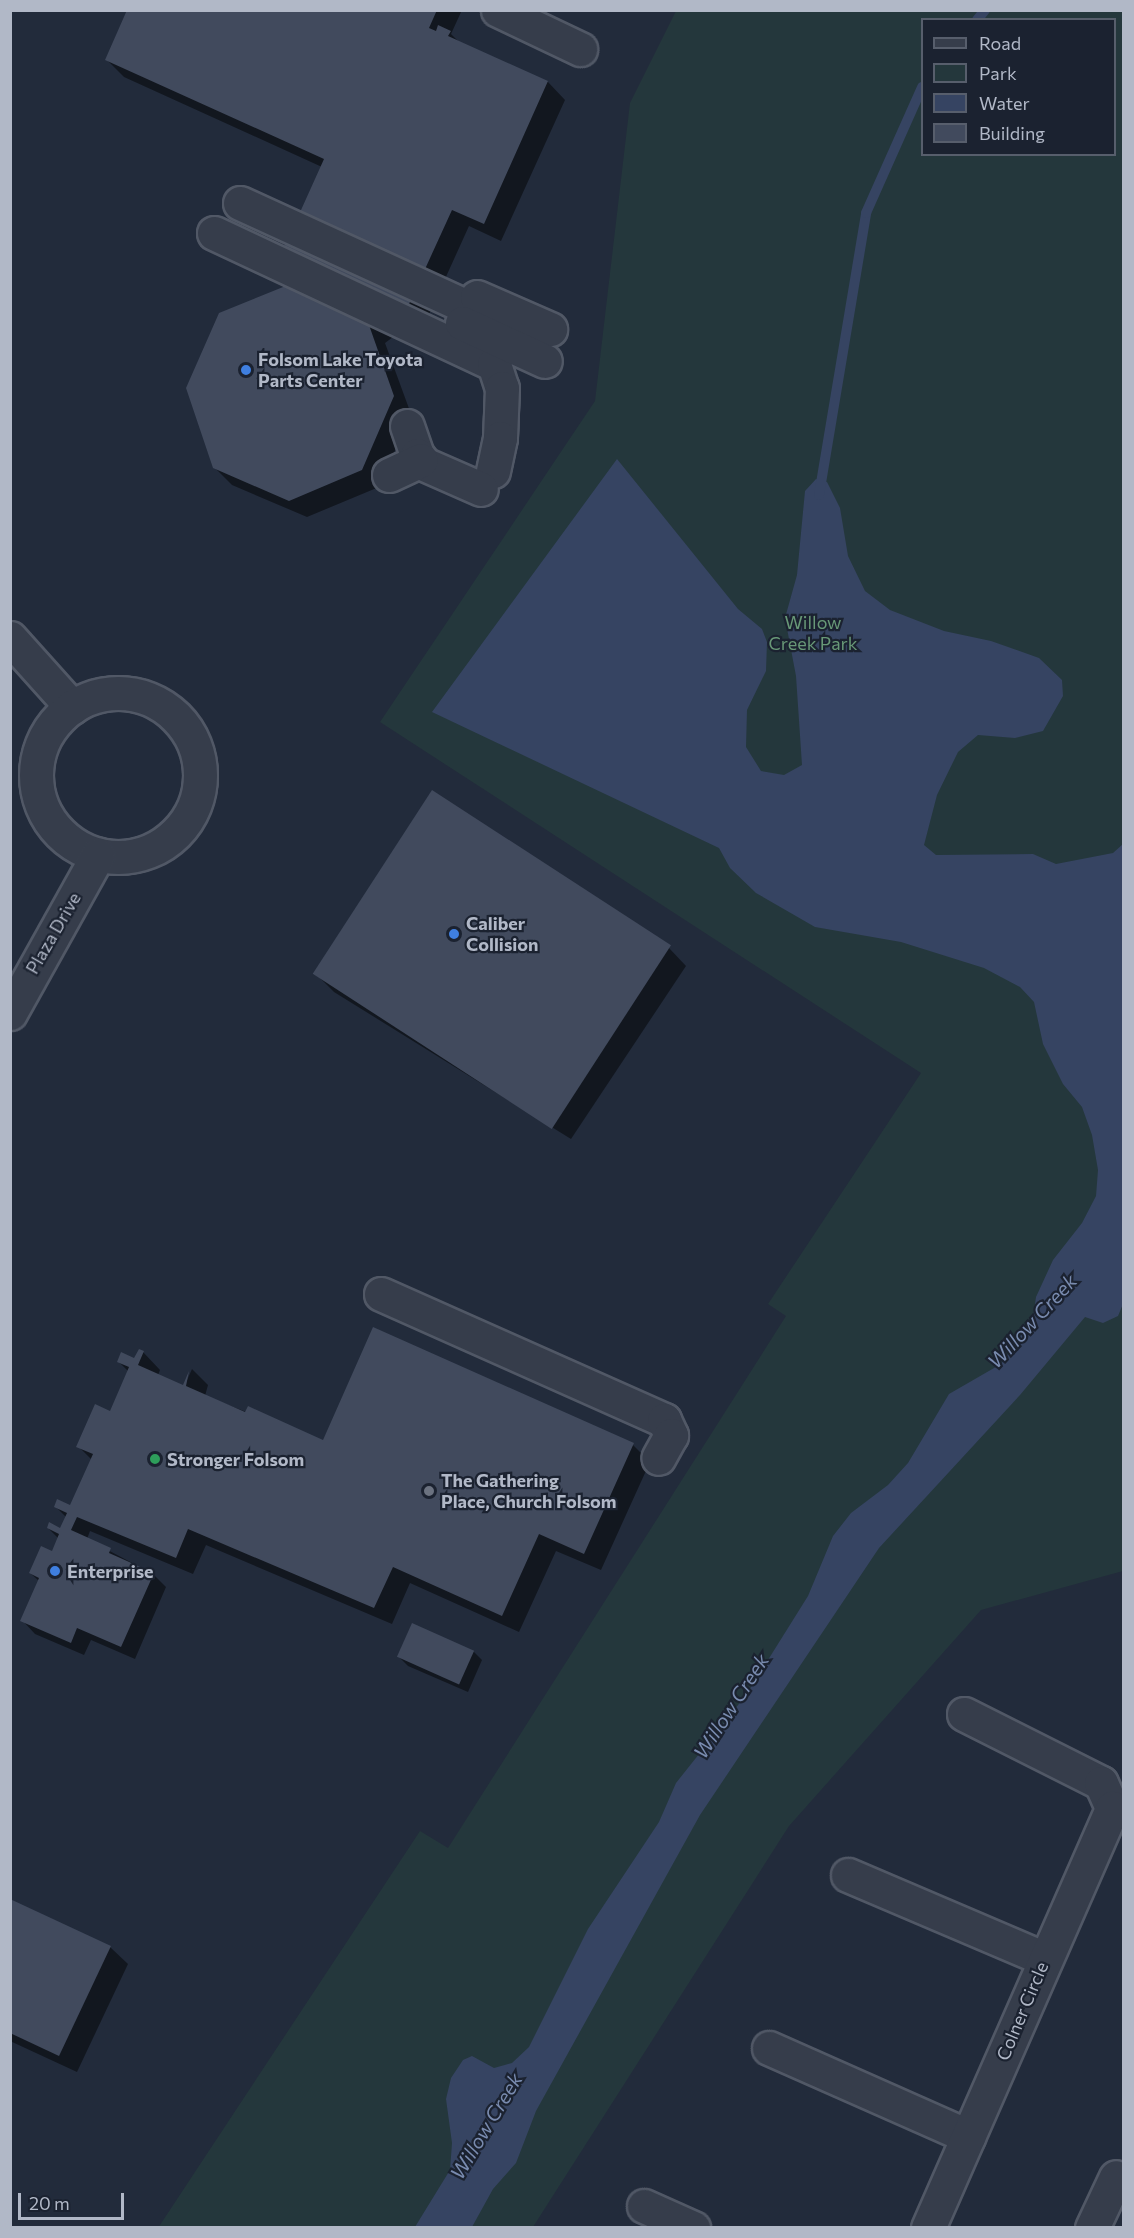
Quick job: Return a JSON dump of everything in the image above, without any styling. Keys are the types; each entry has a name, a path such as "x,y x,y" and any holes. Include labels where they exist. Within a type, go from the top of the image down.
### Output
{"street":[{"path":"498,10 580,49"},
{"path":"389,475 420,460 487,480 500,438 502,388 494,364 233,211 548,345"},
{"path":"407,426 420,460"},
{"path":"10,638 72,707"},
{"path":"124,693 150,699 173,713 187,729 199,760 200,788 191,813 174,835 151,850 125,857 98,855 73,844 53,826 40,803 36,776 40,749 52,725 72,707 106,694 124,693"},
{"name":"Plaza Drive","path":"10,1012 98,855"},
{"path":"381,1294 664,1420 671,1435 658,1458"},
{"path":"964,1714 1101,1783 1118,1810"},
{"name":"Colner Circle","path":"928,2228 1045,1959 1118,1810"},
{"path":"849,1875 1045,1959"},
{"path":"769,2049 968,2136"},
{"path":"1092,2228 1116,2177"},
{"path":"644,2205 693,2228"}],"green space":[{"name":"Willow Creek Park","path":"676,11 1123,11 1123,1571 981,1610 789,1826 533,2227 158,2228 420,1831 448,1848 786,1316 768,1304 921,1073 380,722 595,401 630,103"}],"water":[{"name":"Willow Creek","path":"617,459 738,609 762,629 767,642 766,671 747,710 746,747 761,771 784,775 802,765 796,676 785,618 797,575 805,491 816,479 827,482 840,508 848,556 865,591 890,610 944,631 991,641 1039,658 1062,680 1063,696 1043,731 1015,738 978,735 958,752 937,795 924,845 936,855 1033,854 1056,864 1113,853 1123,844 1123,1304 1118,1316 1103,1323 1085,1317 1020,1395 879,1548 700,1815 536,2111 516,2163 493,2189 472,2227 415,2227 450,2170 452,2143 446,2099 451,2078 463,2060 472,2056 494,2068 512,2063 529,2047 588,1929 659,1822 676,1783 746,1695 808,1596 833,1536 851,1513 888,1485 908,1463 949,1394 1001,1364 1033,1318 1036,1297 1053,1260 1082,1223 1096,1196 1098,1170 1092,1135 1082,1107 1063,1084 1043,1044 1034,1002 1020,987 984,968 901,942 815,927 756,893 730,868 719,848 432,712"}],"building":[{"path":"127,10 437,10 429,28 436,31 438,25 451,31 448,36 548,81 484,224 452,210 399,326 379,317 369,325 394,396 362,470 289,501 213,468 186,388 219,313 293,283 274,270 324,159 105,60"},
{"path":"432,790 671,945 552,1129 313,974"},
{"path":"373,1327 634,1443 584,1554 539,1534 502,1616 393,1567 374,1608 188,1529 176,1558 77,1517 71,1530 111,1548 109,1553 154,1573 121,1647 77,1628 71,1643 20,1621 39,1578 29,1573 41,1546 52,1551 59,1534 47,1528 49,1522 60,1528 67,1513 54,1507 57,1499 70,1505 93,1454 76,1447 95,1404 110,1411 129,1367 117,1362 121,1352 134,1358 139,1349 144,1351 138,1365 183,1385 189,1371 186,1386 245,1412 248,1406 323,1440"},
{"path":"412,1623 474,1651 459,1684 397,1657"},
{"path":"10,1899 111,1946 59,2056 10,2033"}],"waterway":[{"path":"979,18 985,10"},
{"path":"819,495 866,213 921,89"}],"place":[{"name":"Folsom Lake Toyota Parts Center","path":"246,370"},
{"name":"Caliber Collision","path":"454,934"},
{"name":"Stronger Folsom","path":"155,1459"},
{"name":"The Gathering Place, Church Folsom","path":"429,1491"},
{"name":"Enterprise","path":"55,1571"}]}
